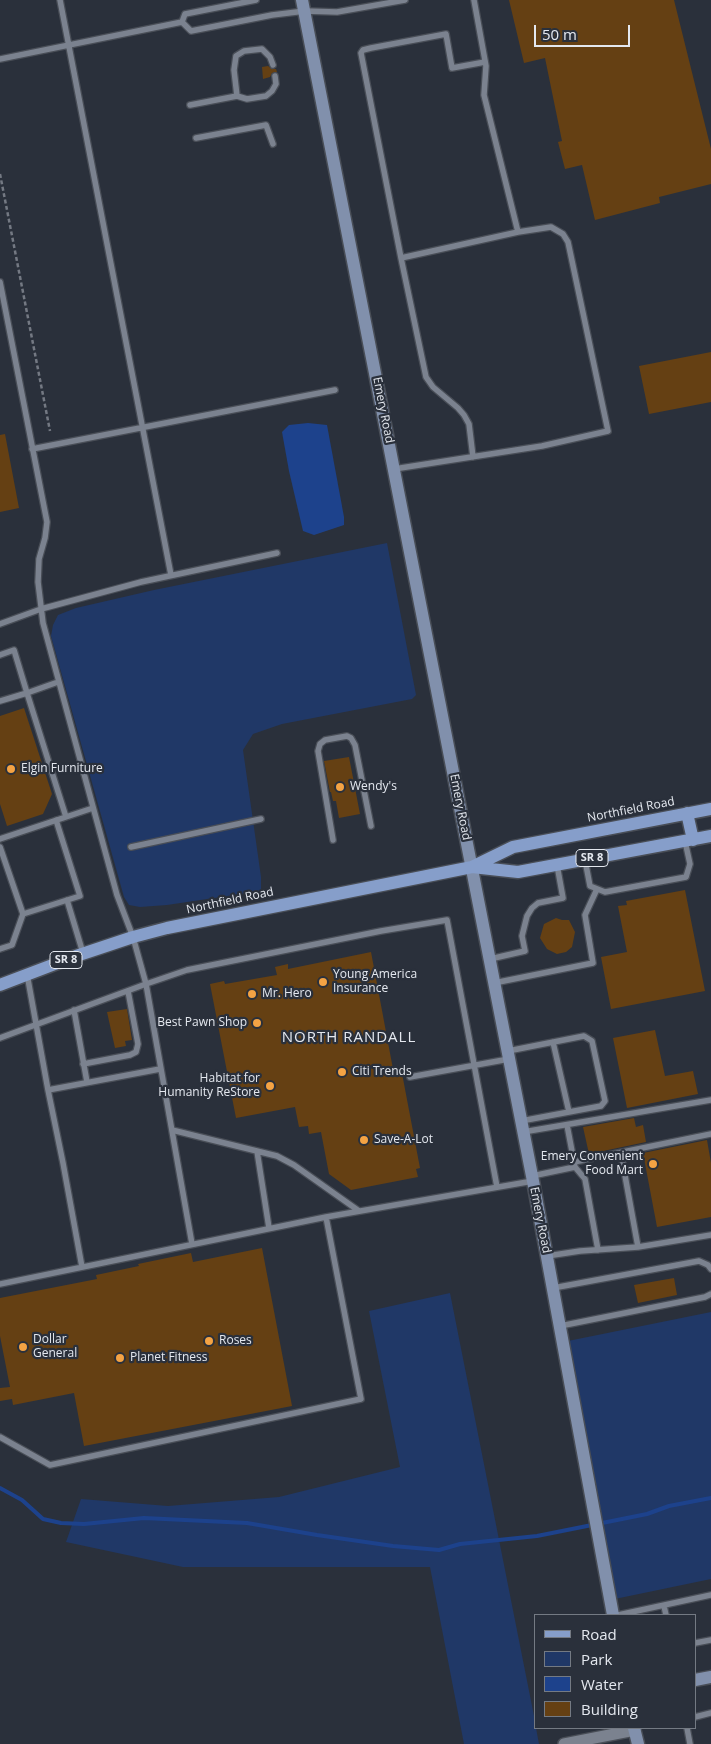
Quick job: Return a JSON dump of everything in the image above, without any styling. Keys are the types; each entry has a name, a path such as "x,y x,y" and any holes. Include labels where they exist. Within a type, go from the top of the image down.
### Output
{"main road":[{"name":"Emery Road","path":"304,6 490,959 614,1614"},
{"name":"Northfield Road","path":"4,981 133,937 206,919 472,867 513,846 711,809"},
{"path":"687,813 689,840"},
{"name":"Northfield Road","path":"472,867 518,872 711,836"},
{"path":"696,1680 711,1677"},
{"path":"635,1729 638,1744"}],"street":[{"path":"564,1744 635,1729"}],"lane":[{"path":"60,0 171,575"},
{"path":"182,22 185,14 256,0"},
{"path":"182,22 191,31 272,15 304,6 337,12 405,0"},
{"path":"474,0 485,62 484,95 518,232"},
{"path":"0,59 182,22"},
{"path":"473,457 469,424 464,415 433,387 426,377 361,53 363,50 371,48 446,34 452,68 485,62"},
{"path":"237,96 234,70 236,56 244,51 262,49 270,57 273,65"},
{"path":"190,105 237,96 247,100 266,96 276,84 275,76"},
{"path":"196,138 266,125 273,144"},
{"path":"394,469 542,446 608,431 568,242 559,230 551,227 518,232 401,258"},
{"path":"0,282 47,522 39,559 38,582 41,609 58,682 116,895 133,937 146,984 192,1244"},
{"path":"32,449 335,390"},
{"path":"0,624 41,609 141,582 277,553"},
{"path":"0,655 14,650 66,817"},
{"path":"0,701 58,682"},
{"path":"334,840 318,751 320,744 325,740 347,736 351,738 355,745 371,826"},
{"path":"0,839 93,808"},
{"path":"131,847 261,819"},
{"path":"23,914 80,896 56,820"},
{"path":"585,860 590,886 605,892 686,877 690,864 689,840"},
{"path":"0,847 23,914 12,945 0,949"},
{"path":"490,959 525,951 522,936 527,916 532,908 538,903 563,898 557,865"},
{"path":"494,982 593,963 585,915 597,889"},
{"path":"68,900 83,954"},
{"path":"0,1038 187,970 381,931 447,920 497,1187"},
{"path":"27,974 82,1267"},
{"path":"83,1064 130,1055 136,1052 138,1044 128,991"},
{"path":"74,1010 87,1082"},
{"path":"410,1077 473,1066 553,1042 584,1036 592,1041 605,1101 601,1106 569,1112 522,1126"},
{"path":"553,1042 569,1112"},
{"path":"48,1090 160,1069"},
{"path":"522,1126 567,1125 711,1100"},
{"path":"567,1125 575,1164 585,1178 598,1250"},
{"path":"172,1130 277,1156 294,1164 359,1211"},
{"path":"0,1284 269,1228 497,1187 575,1164 711,1134"},
{"path":"257,1151 269,1228"},
{"path":"622,1159 638,1247"},
{"path":"0,1437 50,1465 361,1399 326,1217"},
{"path":"547,1256 638,1247 711,1235"},
{"path":"553,1288 700,1261 711,1269"},
{"path":"560,1326 705,1298 711,1294"},
{"path":"623,1614 711,1595"},
{"path":"664,1606 666,1614"},
{"path":"696,1643 711,1640"},
{"path":"696,1717 711,1714"},
{"path":"687,1729 690,1744"}],"path":[{"path":"0,174 50,431"}],"green space":[{"path":"387,543 416,695 412,699 282,724 253,734 243,750 261,877 261,891 167,905 140,907 129,905 124,897 51,636 53,625 58,615 76,608 154,590"},
{"path":"450,1293 534,1716 534,1729 536,1729 539,1744 464,1744 430,1567 183,1567 66,1542 81,1499 168,1506 279,1497 400,1467 369,1311"},
{"path":"711,1312 711,1579 610,1600 563,1342"}],"water":[{"path":"308,423 327,425 344,517 344,525 314,535 303,531 282,432 289,425"}],"building":[{"path":"509,0 674,0 711,149 711,184 659,197 660,203 595,220 582,165 565,169 558,142 562,141 545,58 524,63"},
{"path":"268,66 276,69 277,72 263,79 262,67"},
{"path":"711,352 711,402 649,414 639,366"},
{"path":"5,434 19,508 0,512 0,435"},
{"path":"24,708 52,794 43,814 7,826 0,804 0,716"},
{"path":"349,757 360,814 339,818 336,801 333,801 330,792 324,761"},
{"path":"685,890 705,991 611,1009 601,957 627,952 618,906 627,905 626,901"},
{"path":"556,918 569,920 575,932 572,947 566,952 557,954 547,949 540,938 544,924"},
{"path":"371,952 393,1069 401,1068 420,1168 416,1169 418,1177 351,1190 329,1174 321,1132 309,1134 308,1126 299,1127 295,1107 236,1118 210,984 224,981 225,984 277,975 275,967 288,964 288,969"},
{"path":"127,1009 132,1040 125,1041 126,1046 115,1048 107,1012"},
{"path":"655,1030 665,1076 693,1071 698,1094 627,1108 613,1038"},
{"path":"634,1118 636,1127 643,1125 646,1142 589,1154 583,1127"},
{"path":"707,1140 711,1163 711,1217 657,1227 643,1153"},
{"path":"262,1248 292,1406 84,1446 74,1393 13,1405 12,1399 0,1401 0,1388 10,1387 0,1336 0,1298 97,1279 96,1275 191,1253 193,1262"},
{"path":"674,1278 677,1295 638,1303 634,1285"}],"waterway":[{"path":"0,1488 22,1500 43,1519 61,1523 84,1524 144,1518 247,1523 393,1546 439,1550 460,1544 537,1536 647,1514 669,1506 711,1498"}],"place":[{"name":"Elgin Furniture","path":"11,769"},
{"name":"Wendy's","path":"340,787"},
{"name":"Young America Insurance","path":"323,982"},
{"name":"Mr. Hero","path":"252,994"},
{"name":"Best Pawn Shop","path":"257,1023"},
{"name":"Citi Trends","path":"342,1072"},
{"name":"Habitat for Humanity ReStore","path":"270,1086"},
{"name":"Save-A-Lot","path":"364,1140"},
{"name":"Emery Convenient Food Mart","path":"653,1164"},
{"name":"Roses","path":"209,1341"},
{"name":"Dollar General","path":"23,1347"},
{"name":"Planet Fitness","path":"120,1358"}],"district":[{"name":"NORTH RANDALL","path":"349,1038"}]}
